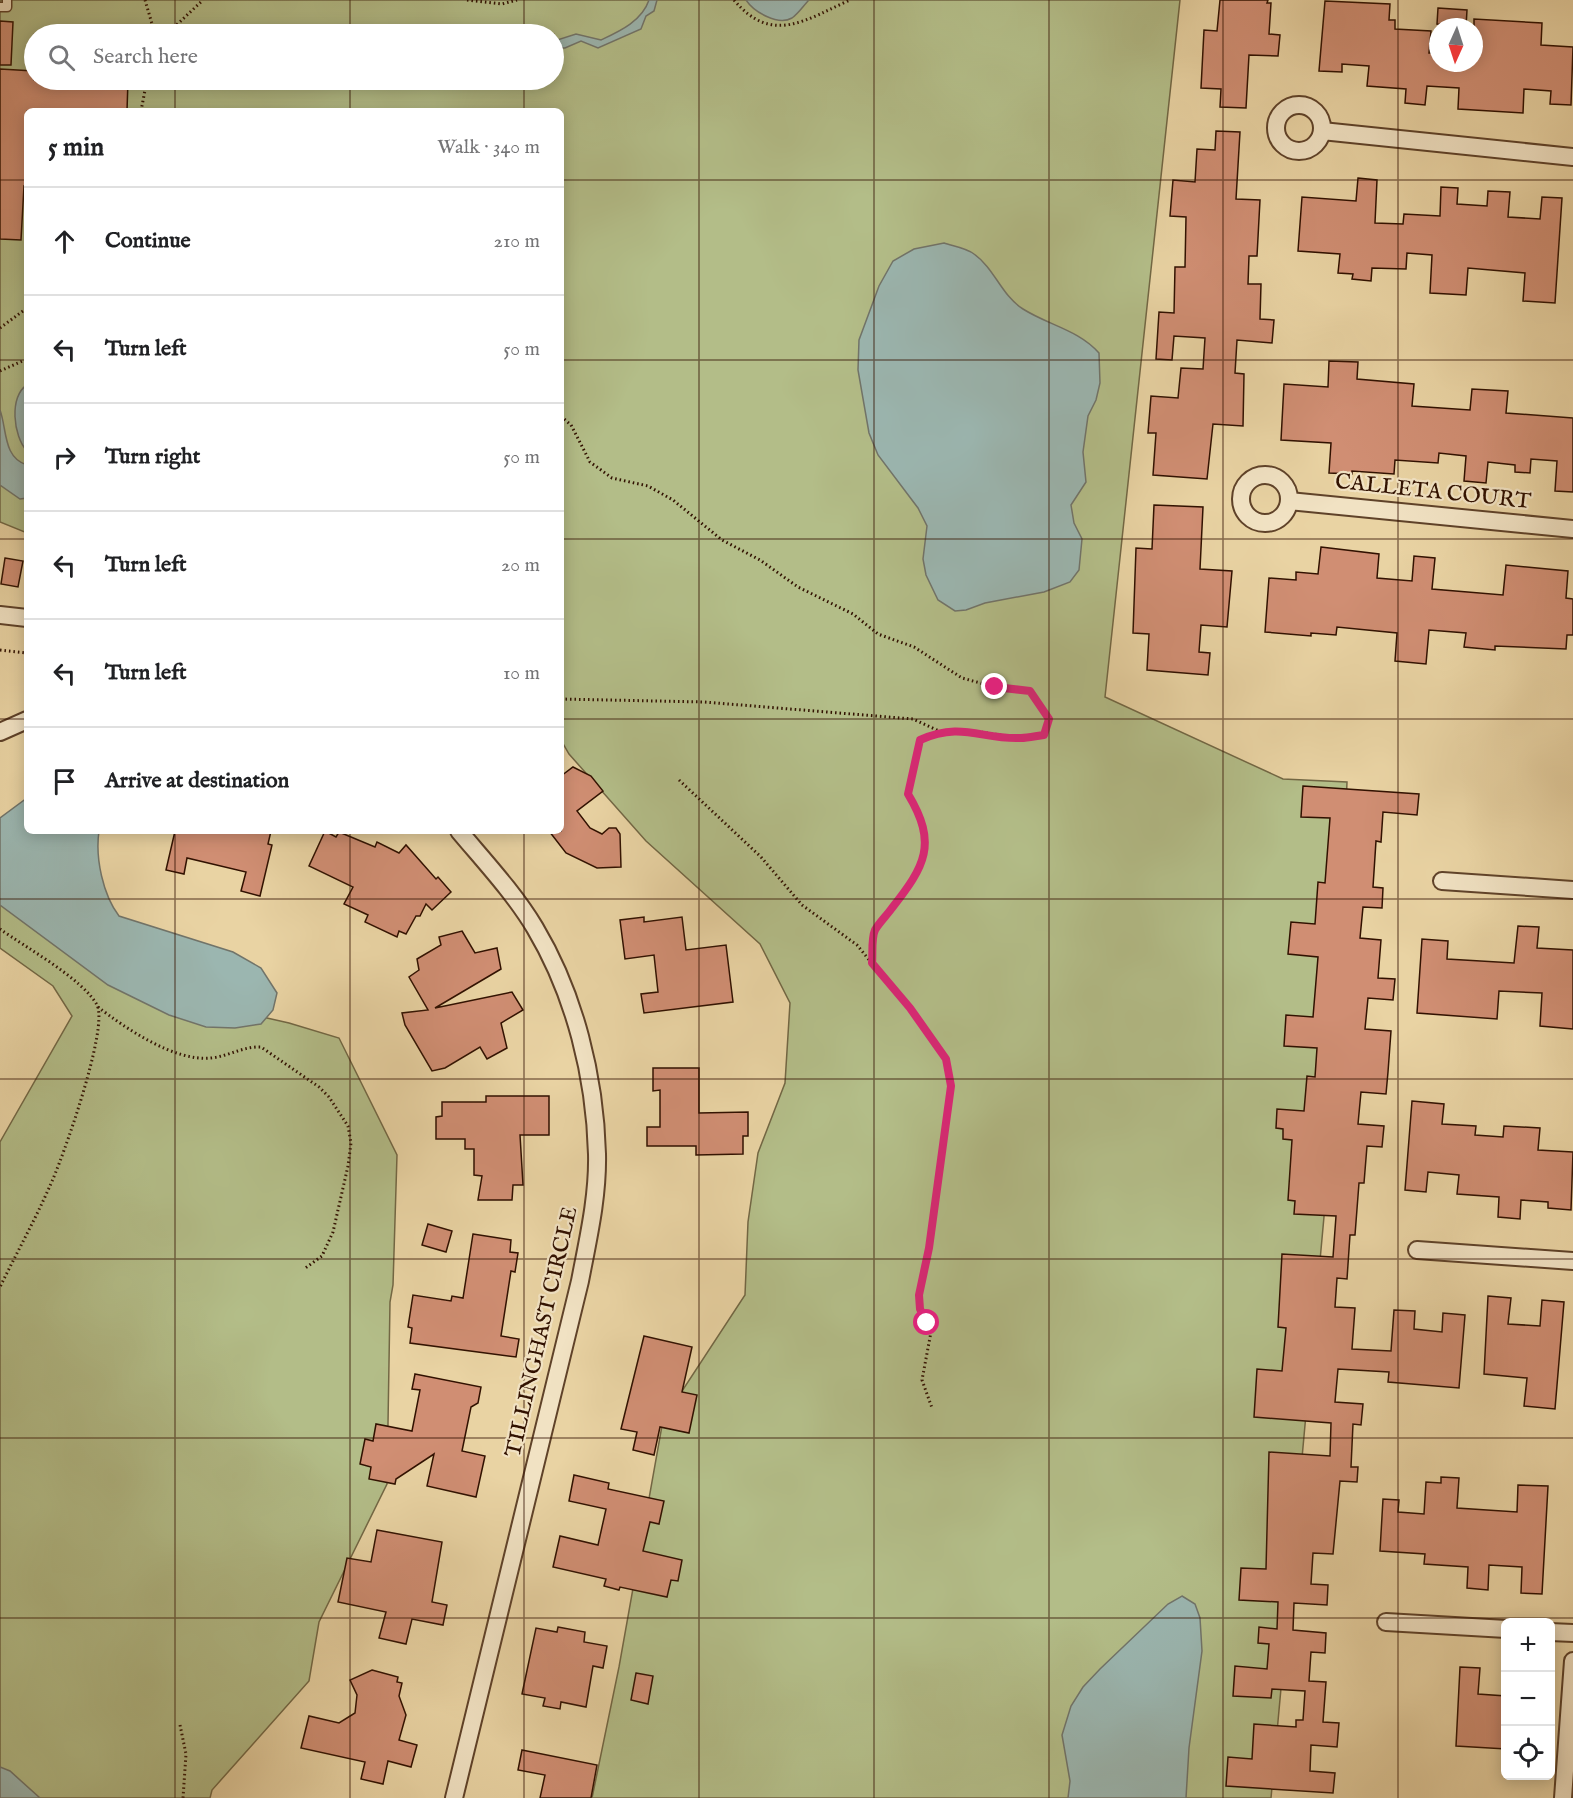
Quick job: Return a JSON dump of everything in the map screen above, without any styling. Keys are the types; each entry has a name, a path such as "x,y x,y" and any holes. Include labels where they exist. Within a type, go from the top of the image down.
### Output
{"street":[{"path":"1322,131 1573,157"},
{"name":"CALLETA COURT","path":"1289,501 1573,529"},
{"path":"0,615 24,618"},
{"path":"0,732 24,721"},
{"name":"TILLINGHAST CIRCLE","path":"454,1798 580,1281 593,1215 597,1155 592,1092 578,1031 560,977 535,927 461,834"},
{"path":"1442,881 1573,890"},
{"path":"1417,1251 1573,1261"},
{"path":"1386,1622 1501,1629"},
{"path":"1555,1632 1573,1633"},
{"path":"1563,1798 1573,1661"}],"lane":[{"path":"0,7 7,6 7,0"}],"path":[{"path":"145,0 152,24"},
{"path":"177,24 202,0"},
{"path":"467,0 502,4 517,0"},
{"path":"734,0 745,12 764,23 786,27 850,0"},
{"path":"142,108 145,90"},
{"path":"0,328 24,310"},
{"path":"0,371 24,360"},
{"path":"564,418 571,424 590,462 612,477 657,490 722,540 760,560 798,587 853,614 878,634 914,647 962,678 995,687 1030,691 1049,719 1044,735 1019,738 980,732 939,731 912,718 704,702 564,699"},
{"path":"0,650 24,653"},
{"path":"872,963 875,931 918,874 925,852 921,821 908,794 920,740 939,731"},
{"path":"679,780 761,857 802,905 856,945 910,1008 946,1059 951,1086 929,1248 919,1295 920,1309 931,1332 922,1380 932,1408"},
{"path":"0,929 65,974 91,996 98,1007 139,1036 195,1057 209,1058 251,1047 261,1047 329,1097 348,1126 351,1143 348,1166 333,1232 322,1256 304,1269"},
{"path":"0,1287 56,1171 92,1062 99,1022 98,1007"},
{"path":"180,1725 186,1754 183,1798"}],"green space":[{"path":"0,0 1180,0 1105,697 1283,779 1347,782 1334,1107 1271,1798 592,1798 619,1667 663,1420 745,1295 748,1222 758,1153 785,1083 790,1003 760,944 646,841 569,754 564,745 564,108 24,108 24,532 0,522"},
{"path":"0,889 223,1008 289,1023 339,1038 397,1155 393,1285 390,1302 387,1484 319,1622 309,1681 212,1790 210,1798 0,1798 0,1142 72,1016 53,986 0,948"}],"water":[{"path":"649,0 657,0 654,11 646,16 641,29 598,48 581,41 564,48 564,38 576,34 601,40 616,33 636,20"},
{"path":"746,0 809,0 792,18 780,20 760,13"},
{"path":"944,243 974,254 987,267 1009,297 1023,309 1073,333 1091,345 1099,353 1100,383 1096,400 1088,416 1083,452 1086,482 1071,505 1074,523 1082,539 1079,570 1070,582 1044,592 955,611 938,600 926,575 923,559 927,526 918,508 878,455 869,433 858,370 859,340 879,286 893,261 914,249"},
{"path":"24,388 24,447 16,426 15,416 17,398"},
{"path":"0,410 10,450 24,464 24,498 20,499 0,485"},
{"path":"24,800 24,834 99,834 99,864 109,898 119,916 233,952 261,968 277,993 273,1010 261,1024 235,1028 206,1027 169,1015 108,985 0,905 0,818"},
{"path":"1182,1596 1195,1604 1200,1618 1202,1651 1189,1748 1186,1798 1068,1798 1070,1781 1062,1735 1071,1706 1083,1687 1100,1669 1168,1604"},
{"path":"0,1767 10,1771 40,1798 0,1798"}],"building":[{"path":"1220,0 1268,0 1267,3 1271,3 1269,34 1280,35 1278,56 1249,55 1246,108 1220,107 1221,89 1201,88 1204,30 1217,31"},
{"path":"1325,1 1390,4 1389,20 1395,20 1395,29 1429,31 1429,72 1483,72 1483,20 1542,23 1541,45 1573,47 1571,105 1550,104 1551,91 1524,89 1523,113 1458,109 1459,88 1427,86 1425,105 1405,103 1406,89 1367,86 1369,66 1342,64 1342,72 1319,71"},
{"path":"1438,8 1467,10 1467,18 1437,18"},
{"path":"0,21 13,22 11,65 0,65"},
{"path":"0,69 24,70 24,90 128,90 127,108 24,108 21,240 0,239"},
{"path":"1216,131 1240,132 1236,199 1260,200 1257,256 1249,256 1248,284 1261,284 1260,319 1274,320 1272,343 1237,340 1235,373 1244,374 1243,426 1213,424 1207,479 1153,475 1156,433 1148,433 1151,396 1178,398 1181,368 1203,369 1205,338 1174,336 1172,360 1156,359 1159,312 1174,313 1175,267 1185,267 1186,217 1170,216 1173,180 1195,182 1197,149 1215,150"},
{"path":"1358,178 1377,180 1375,223 1403,224 1404,214 1440,216 1441,187 1458,188 1457,204 1487,206 1488,191 1510,192 1508,217 1540,219 1542,197 1562,198 1555,303 1523,301 1525,273 1468,268 1466,295 1430,293 1432,255 1407,253 1406,269 1372,268 1371,281 1352,279 1353,274 1338,273 1340,254 1298,251 1302,197 1356,201"},
{"path":"1329,361 1358,362 1357,379 1414,384 1412,406 1470,410 1472,389 1508,391 1506,413 1573,418 1573,492 1555,491 1557,461 1531,459 1530,473 1515,472 1515,465 1488,462 1486,483 1464,481 1466,456 1439,453 1438,463 1395,460 1394,474 1352,471 1352,474 1329,473 1331,443 1281,440 1284,384 1328,387"},
{"path":"1154,505 1203,507 1200,569 1232,571 1227,627 1201,625 1199,652 1210,653 1208,675 1147,670 1149,634 1133,633 1136,548 1152,549"},
{"path":"1321,547 1379,554 1377,578 1412,581 1414,556 1435,558 1432,589 1503,595 1506,565 1568,571 1566,598 1573,599 1573,635 1567,635 1566,649 1495,646 1495,650 1464,647 1466,633 1429,630 1426,664 1395,661 1397,633 1337,627 1336,635 1311,633 1311,636 1265,632 1269,578 1296,580 1296,572 1318,574"},
{"path":"5,558 23,561 18,587 1,584"},
{"path":"573,767 591,776 603,791 577,811 590,828 602,834 609,828 616,828 620,834 621,867 597,868 566,853 551,834 564,834 564,774"},
{"path":"1303,786 1419,794 1417,815 1383,812 1381,842 1376,841 1373,887 1383,888 1382,908 1363,907 1360,938 1381,940 1378,978 1395,979 1393,1000 1368,998 1365,1029 1391,1031 1388,1072 1386,1094 1361,1092 1358,1124 1384,1126 1382,1147 1367,1146 1364,1183 1359,1183 1355,1235 1350,1235 1347,1279 1337,1278 1335,1307 1355,1308 1352,1349 1391,1351 1394,1310 1415,1311 1414,1329 1442,1332 1443,1313 1465,1315 1459,1388 1388,1382 1389,1372 1338,1369 1335,1402 1363,1404 1361,1425 1353,1424 1351,1467 1358,1467 1357,1482 1340,1481 1333,1554 1313,1553 1311,1584 1328,1585 1327,1605 1294,1603 1293,1630 1326,1633 1325,1653 1311,1652 1309,1681 1326,1682 1323,1722 1339,1723 1337,1747 1311,1745 1310,1771 1335,1773 1333,1793 1226,1786 1228,1757 1252,1759 1254,1724 1296,1727 1296,1720 1303,1720 1305,1691 1272,1689 1271,1698 1233,1696 1235,1666 1267,1669 1269,1644 1258,1643 1259,1627 1277,1629 1278,1602 1239,1600 1241,1568 1266,1569 1269,1452 1330,1456 1331,1423 1254,1417 1257,1369 1282,1371 1286,1328 1278,1327 1282,1254 1333,1257 1336,1216 1294,1214 1295,1201 1288,1200 1292,1140 1283,1139 1283,1129 1276,1128 1277,1109 1304,1111 1307,1076 1315,1077 1317,1048 1284,1046 1286,1015 1313,1017 1318,957 1288,954 1291,922 1315,924 1318,882 1325,883 1330,818 1301,817"},
{"path":"174,834 270,834 268,844 272,845 260,896 241,891 246,872 187,858 184,874 166,870"},
{"path":"324,834 336,837 338,834 344,834 375,847 377,842 399,853 406,845 436,879 438,877 451,892 432,910 426,904 406,934 399,931 397,937 365,922 368,915 344,904 353,887 309,866"},
{"path":"644,917 644,922 682,917 686,950 726,945 733,1002 644,1013 641,994 658,992 654,955 625,959 620,920"},
{"path":"1518,926 1539,927 1537,948 1573,950 1573,1029 1540,1026 1542,993 1499,991 1497,1019 1417,1013 1422,939 1448,941 1447,959 1514,963"},
{"path":"462,931 475,953 497,948 501,969 435,1008 512,992 523,1010 501,1023 507,1048 487,1059 480,1047 445,1068 432,1071 405,1025 402,1013 428,1010 409,977 419,970 417,959 441,945 439,937"},
{"path":"653,1068 699,1068 699,1113 748,1112 748,1136 743,1136 743,1154 696,1155 696,1146 647,1146 647,1127 660,1127 660,1090 653,1091"},
{"path":"486,1096 549,1096 549,1135 520,1135 523,1185 513,1185 512,1200 478,1200 482,1176 474,1175 474,1149 465,1149 465,1139 436,1139 436,1117 442,1116 442,1102 486,1102"},
{"path":"1412,1101 1444,1104 1442,1124 1476,1126 1475,1135 1503,1137 1504,1126 1540,1128 1538,1150 1573,1152 1571,1210 1548,1208 1548,1202 1521,1200 1520,1219 1498,1217 1499,1197 1457,1194 1459,1175 1428,1172 1426,1192 1405,1190"},
{"path":"428,1224 452,1231 446,1252 422,1245"},
{"path":"473,1234 511,1240 510,1252 518,1253 515,1272 511,1271 501,1336 519,1339 516,1357 410,1343 412,1328 408,1327 413,1295 451,1301 452,1296 463,1298"},
{"path":"1488,1296 1511,1298 1508,1324 1540,1326 1542,1300 1564,1302 1555,1409 1524,1406 1527,1378 1484,1374"},
{"path":"644,1336 692,1347 682,1392 697,1395 689,1433 660,1427 654,1455 633,1450 637,1432 621,1429"},
{"path":"415,1374 481,1387 478,1403 471,1407 462,1451 485,1456 476,1497 427,1486 434,1454 396,1479 395,1484 369,1479 371,1467 360,1464 365,1439 373,1441 376,1424 412,1431 420,1390 412,1389"},
{"path":"574,1475 609,1483 608,1489 664,1501 659,1524 650,1522 643,1551 682,1560 678,1581 671,1580 667,1597 620,1587 619,1590 604,1586 606,1579 553,1567 560,1536 598,1545 606,1509 569,1501"},
{"path":"1441,1477 1459,1478 1457,1508 1517,1512 1518,1485 1548,1486 1542,1594 1521,1593 1522,1567 1489,1565 1488,1590 1467,1588 1468,1567 1424,1564 1425,1554 1380,1551 1383,1499 1399,1500 1398,1512 1424,1514 1426,1482 1441,1483"},
{"path":"377,1530 442,1542 432,1602 447,1605 443,1625 412,1619 406,1644 379,1638 386,1612 338,1602 347,1558 371,1562"},
{"path":"558,1627 585,1632 584,1642 607,1646 603,1668 593,1666 586,1707 561,1702 560,1709 543,1706 545,1698 522,1694 536,1628 557,1632"},
{"path":"1460,1667 1480,1668 1478,1694 1501,1696 1501,1749 1456,1746"},
{"path":"372,1670 398,1677 397,1682 402,1683 399,1696 406,1715 399,1740 417,1745 411,1767 388,1761 383,1784 361,1779 365,1762 301,1748 309,1716 339,1723 355,1713 357,1695 350,1680"},
{"path":"636,1673 653,1676 648,1704 631,1700"},
{"path":"522,1750 597,1765 591,1798 540,1798 545,1775 518,1770"}],"route":[{"path":"927,1323 920,1309 919,1295 929,1248 951,1086 946,1059 934,1040 872,963 875,931 918,874 925,852 924,832 918,811 908,794 917,763 920,740 939,731 980,732 1019,738 1044,735 1049,719 1030,691 995,687"}]}
